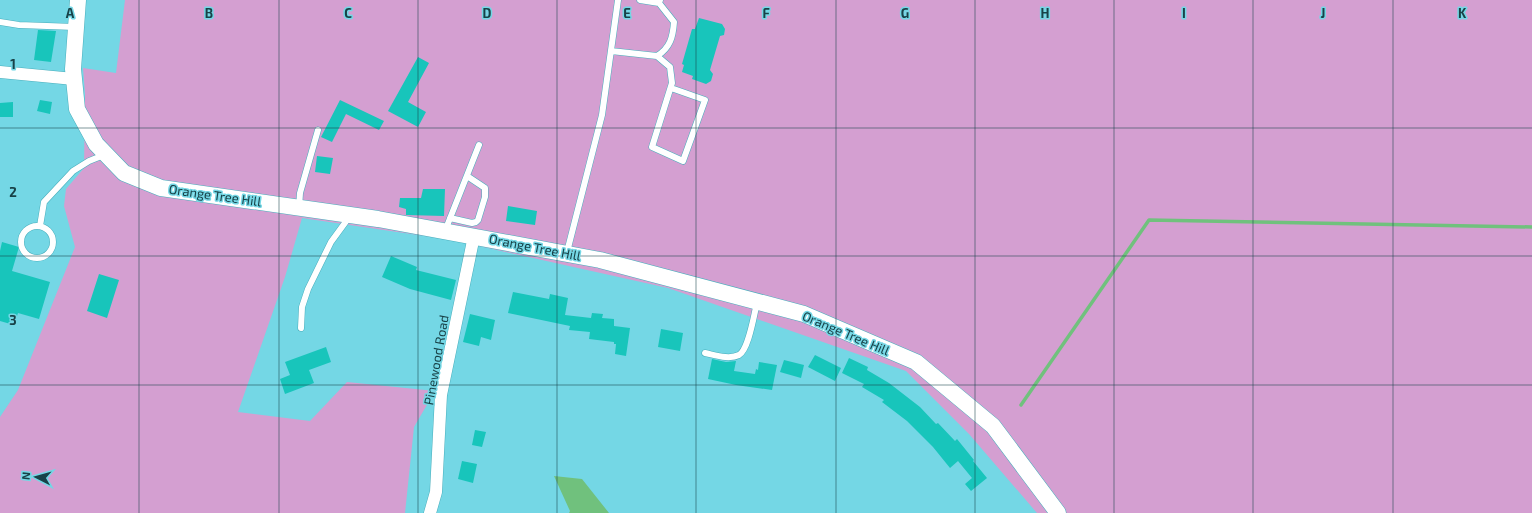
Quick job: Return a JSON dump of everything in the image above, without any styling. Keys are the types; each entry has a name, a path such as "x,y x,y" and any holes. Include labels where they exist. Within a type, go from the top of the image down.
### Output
{"main road":[{"name":"Orange Tree Hill","path":"78,0 73,69 77,109 96,144 124,173 161,188 351,215 447,224 474,236 600,260 804,314 916,362 993,426 1058,513"}],"street":[{"path":"0,72 74,79"},
{"name":"Pinewood Road","path":"430,513 436,492 441,395 474,236"}],"lane":[{"path":"567,254 602,115 618,0"},
{"path":"640,0 659,2 674,22 672,38 663,52 657,56"},
{"path":"0,22 20,25 76,27"},
{"path":"611,51 657,56 670,67 672,83 671,88 652,147 683,161 705,100 671,88"},
{"path":"299,208 300,193 318,130"},
{"path":"467,176 485,188 485,197 478,220 476,222 447,224 479,145"},
{"path":"40,226 44,202 73,171 89,161 106,154"},
{"path":"301,328 302,306 308,289 332,242 351,215"},
{"path":"34,226 40,226 47,230 51,235 53,244 51,249 44,256 34,258 24,252 21,241 23,234 27,230 34,226"},
{"path":"705,353 716,356 731,357 739,355 745,348 757,302"}],"shaded area":[{"path":"125,0 1532,0 1532,513 1037,513 969,434 906,371 668,288 452,240 302,218 285,277 238,412 310,421 347,382 435,391 414,427 405,513 0,513 0,417 18,390 75,247 64,206 66,189 84,168 85,94 83,68 116,73"},
{"path":"554,476 582,479 609,513 569,513 570,511"}],"building":[{"path":"699,18 722,24 725,29 724,35 720,36 710,70 713,74 711,81 706,84 692,79 693,76 682,72 684,65 682,64 692,29 695,29"},
{"path":"38,30 56,31 51,62 34,60"},
{"path":"418,57 429,63 408,102 426,112 418,127 388,111"},
{"path":"40,100 52,102 50,114 37,111"},
{"path":"340,100 384,121 379,130 346,114 332,142 321,137"},
{"path":"13,102 13,117 0,117 0,103"},
{"path":"317,156 333,158 330,174 315,172"},
{"path":"423,189 445,189 444,216 406,215 406,209 399,207 400,198 421,198"},
{"path":"508,206 537,211 535,225 506,221"},
{"path":"2,242 19,247 12,271 50,282 39,319 18,313 14,325 0,321 0,251"},
{"path":"391,256 417,267 416,270 456,280 451,300 410,289 382,277"},
{"path":"99,274 119,280 107,318 87,311"},
{"path":"513,292 549,299 550,294 568,298 565,315 591,318 592,313 603,314 602,318 614,319 614,326 630,328 626,356 615,354 616,344 614,344 614,342 589,339 590,332 569,330 570,326 508,313"},
{"path":"470,314 495,320 491,340 481,337 479,346 463,342"},
{"path":"661,329 683,333 680,351 658,347"},
{"path":"326,347 331,362 309,370 314,383 285,394 280,379 290,375 285,362"},
{"path":"815,355 841,368 835,381 808,367"},
{"path":"849,358 868,367 867,370 889,383 920,407 955,441 957,439 987,478 971,491 965,484 972,478 958,461 950,468 933,447 907,421 882,402 884,400 862,387 864,384 842,373"},
{"path":"712,359 726,362 736,361 734,371 755,374 756,369 758,370 759,362 777,365 772,390 708,379"},
{"path":"784,360 804,365 801,378 780,372"},
{"path":"475,430 486,432 482,447 472,445"},
{"path":"462,461 477,464 473,483 458,479"}],"waterway":[{"path":"1021,405 1149,220 1532,227"}]}
